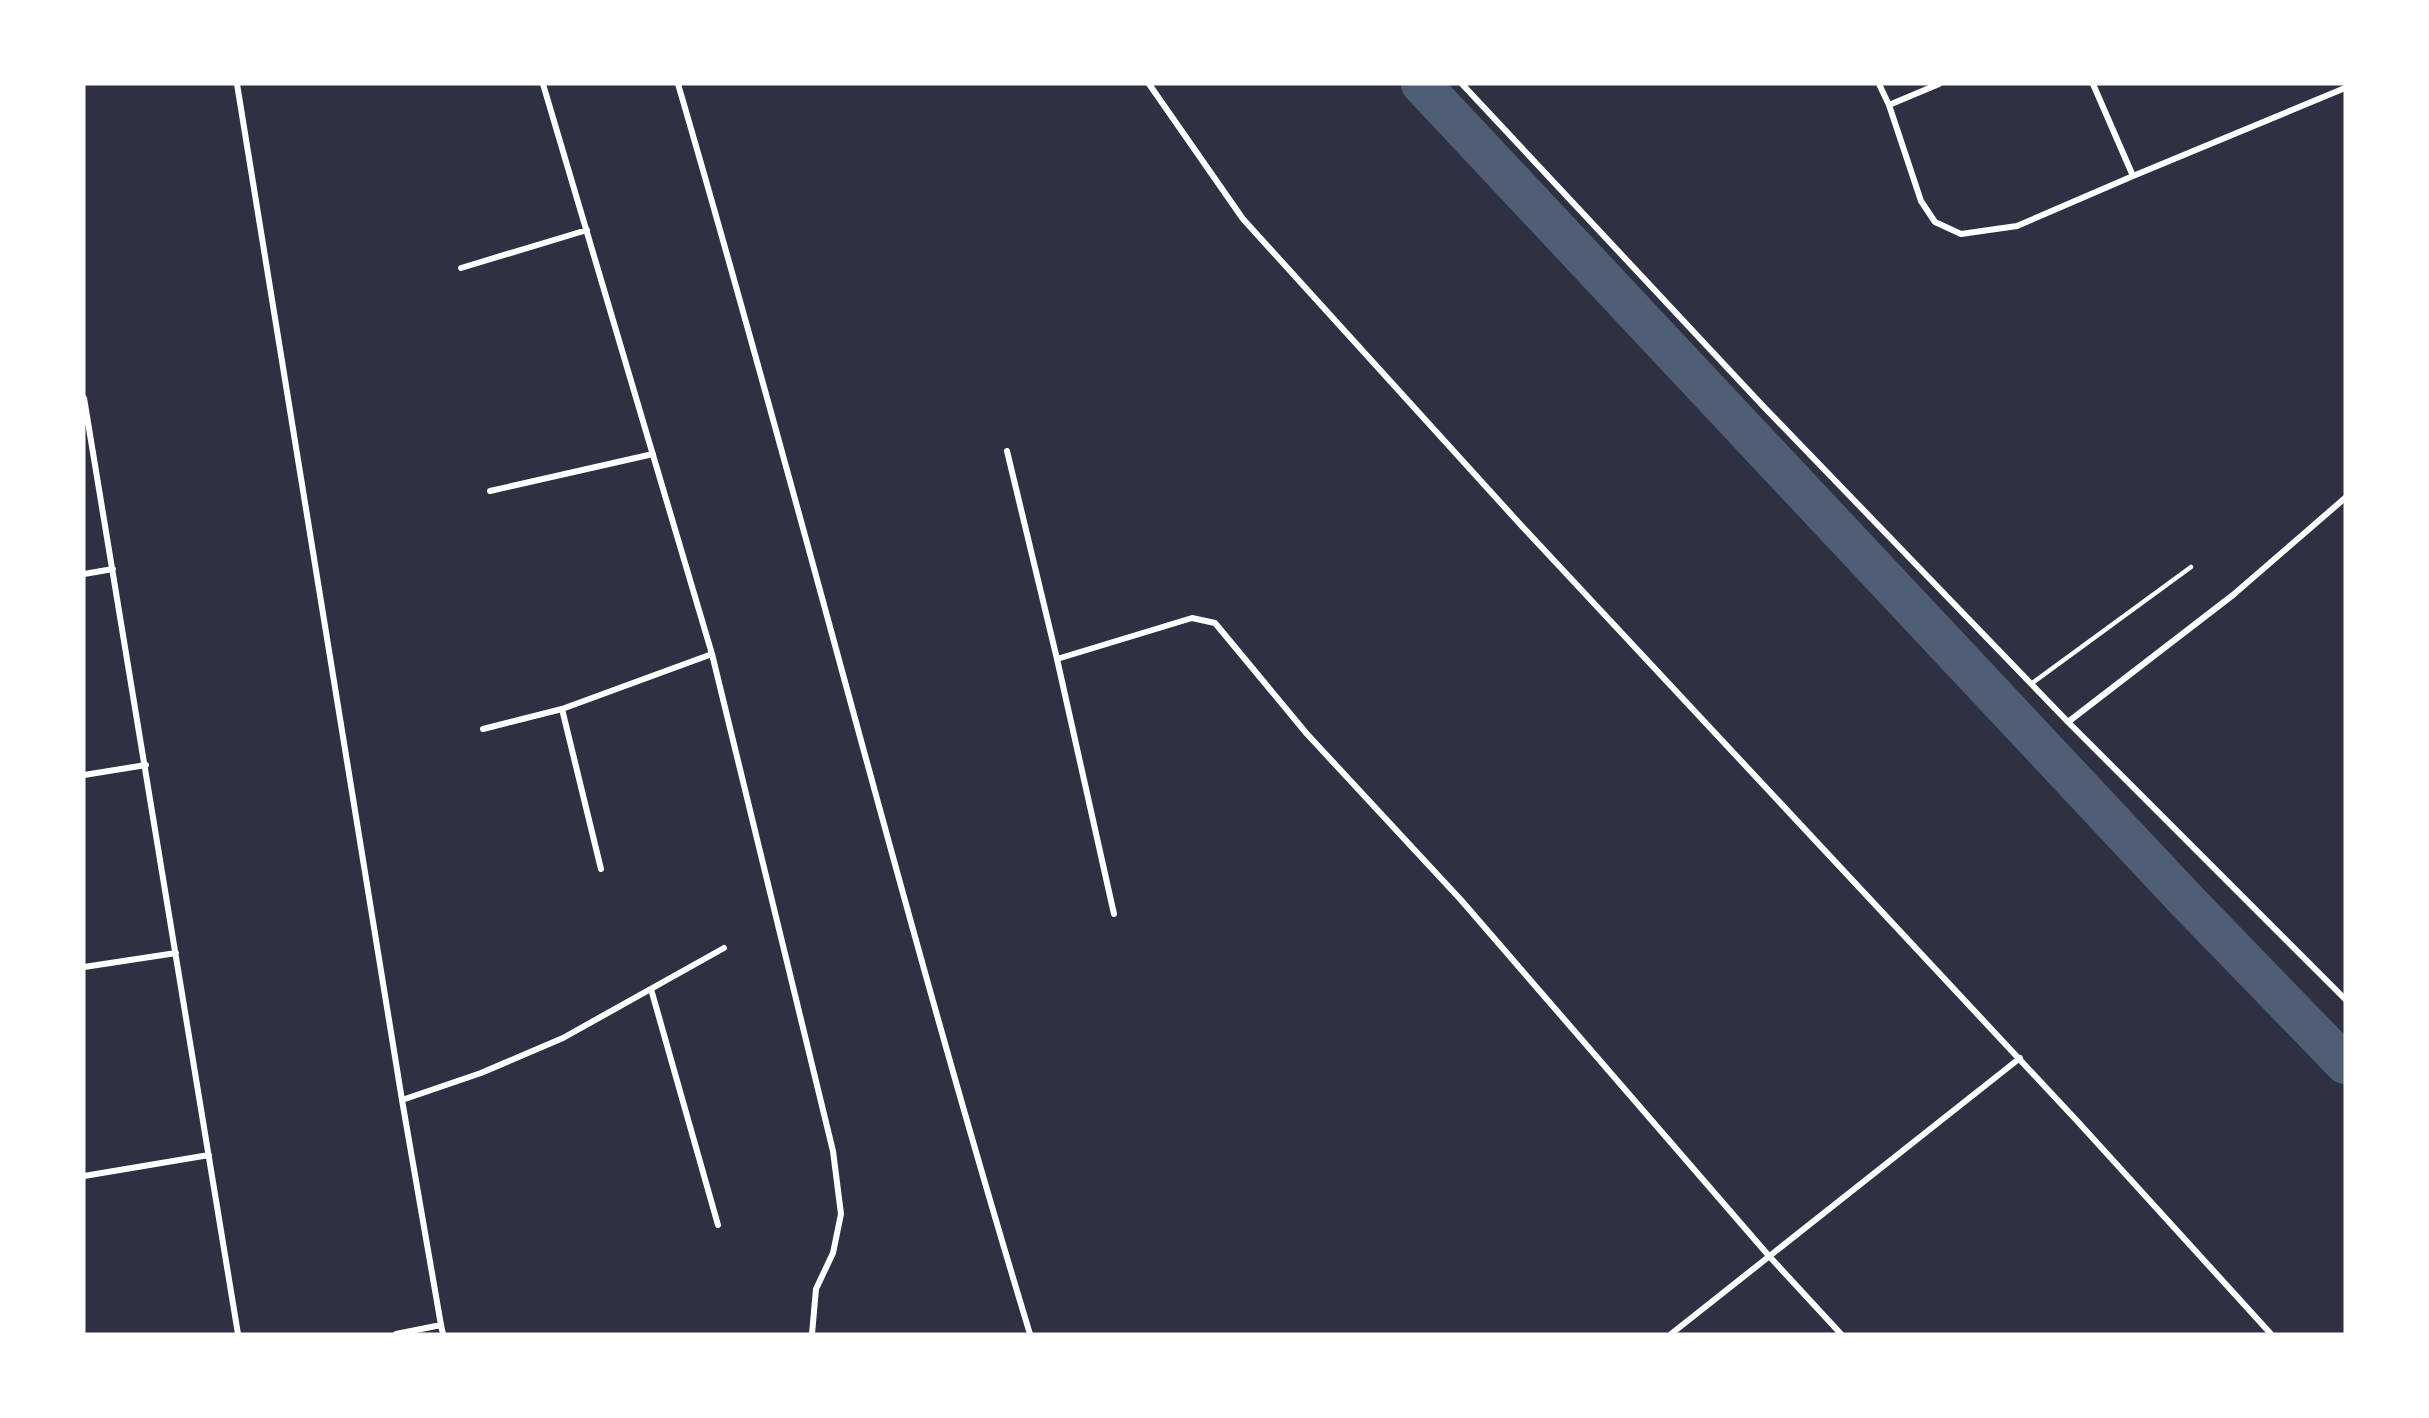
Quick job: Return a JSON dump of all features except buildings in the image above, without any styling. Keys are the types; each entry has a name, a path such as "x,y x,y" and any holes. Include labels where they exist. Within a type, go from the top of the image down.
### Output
{"street":[{"path":"237,84 402,1100 443,1334"},
{"path":"543,84 712,654 834,1150 841,1214 833,1253 816,1289 812,1334"},
{"path":"678,84 907,912 976,1156 1030,1334"},
{"path":"1149,84 1243,219 1519,523 2020,1058 2271,1334"},
{"path":"1462,84 1763,406 2031,684 2345,999"},
{"path":"1879,84 1889,105 1921,201 1935,222 1961,234 2017,225 2345,87"},
{"path":"1889,105 1939,84"},
{"path":"2093,84 2133,176"},
{"path":"461,268 586,230"},
{"path":"84,398 238,1334"},
{"path":"1007,451 1057,659 1114,914"},
{"path":"490,491 653,454"},
{"path":"2068,722 2233,596 2345,498"},
{"path":"84,574 113,569"},
{"path":"1057,659 1192,618 1215,623 1307,734 1461,900 1769,1256 1841,1334"},
{"path":"483,729 562,709 712,654"},
{"path":"562,709 601,869"},
{"path":"84,776 146,765"},
{"path":"402,1100 481,1073 563,1038 724,948"},
{"path":"84,967 176,953"},
{"path":"651,989 718,1225"},
{"path":"1671,1334 2020,1058"},
{"path":"84,1176 209,1155"},
{"path":"396,1334 441,1325"}],"lane":[{"path":"2031,684 2191,567"}],"waterway":[{"path":"1421,84 2187,901 2345,1064"}]}
